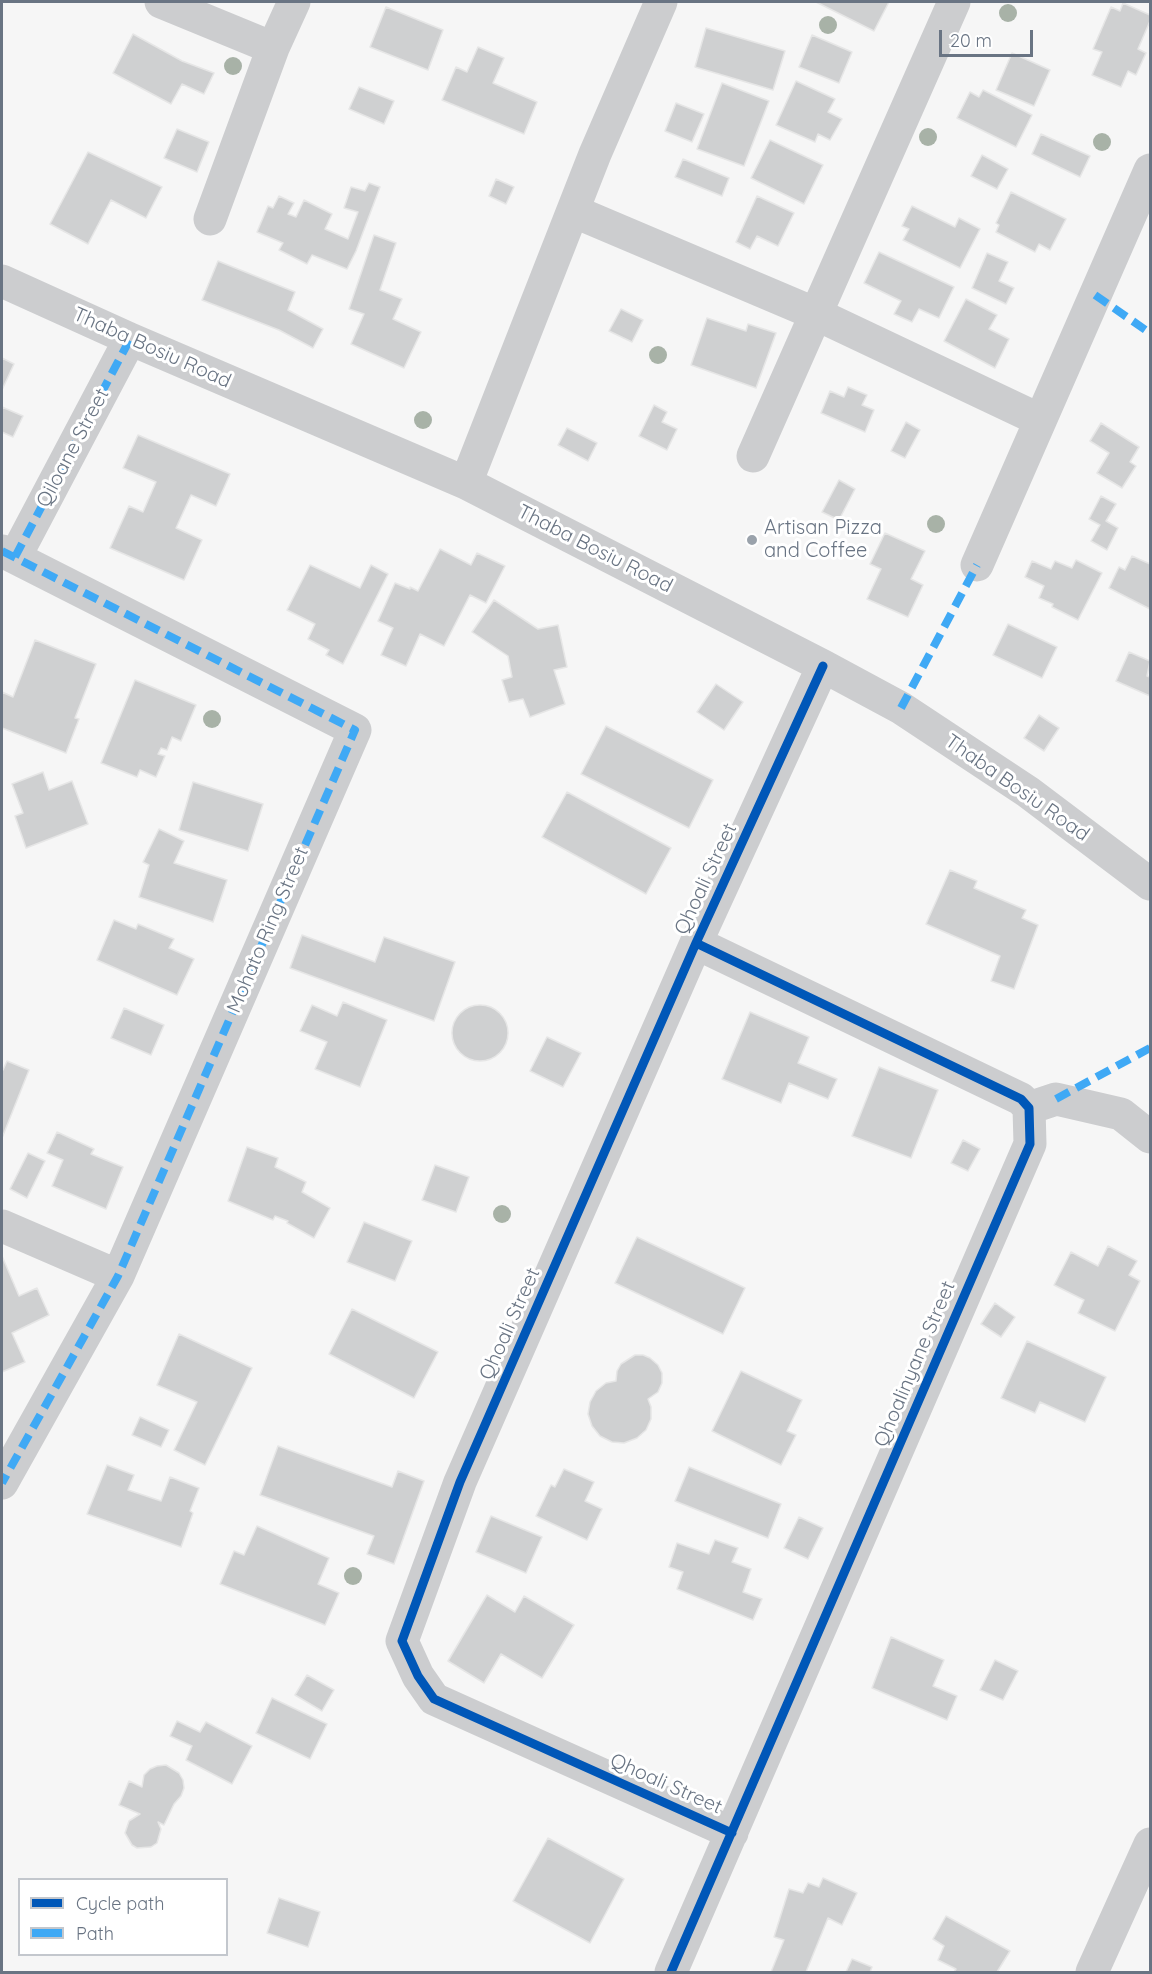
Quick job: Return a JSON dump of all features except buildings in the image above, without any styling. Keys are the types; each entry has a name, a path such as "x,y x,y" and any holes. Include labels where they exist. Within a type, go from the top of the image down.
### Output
{"street":[{"path":"161,2 273,48"},
{"path":"210,219 273,48 294,2"},
{"path":"466,483 595,154 661,2"},
{"path":"753,456 954,2"},
{"path":"977,565 1150,170"},
{"path":"573,211 816,314 1040,420"},
{"name":"Thaba Bosiu Road","path":"2,281 130,339 466,483 823,666 901,708 1148,875"},
{"name":"Qiloane Street","path":"8,554 130,339"},
{"name":"Mohato Ring Street","path":"2,1483 118,1276 355,730 8,554"},
{"name":"Qhoali Street","path":"732,1833 434,1699 418,1676 402,1641 460,1482 696,943 823,666"},
{"path":"696,943 1021,1100 1029,1108 1056,1099 1121,1114 1150,1137"},
{"name":"Qhoalinyane Street","path":"671,1972 1030,1144 1029,1108"},
{"path":"2,1226 118,1276"},
{"path":"1092,1972 1150,1844"}],"marked path":[{"path":"1095,295 1150,333"},
{"path":"15,557 130,339"},
{"path":"2,551 355,730 118,1276 2,1483"},
{"path":"901,708 977,565"},
{"path":"1056,1099 1150,1048"}],"cycle path":[{"path":"732,1833 434,1699 418,1676 402,1641 460,1482 696,943 823,666"},
{"path":"671,1972 1030,1144 1029,1108 1021,1099 696,943"}],"place":[{"name":"Artisan Pizza and Coffee","path":"752,540"}]}
